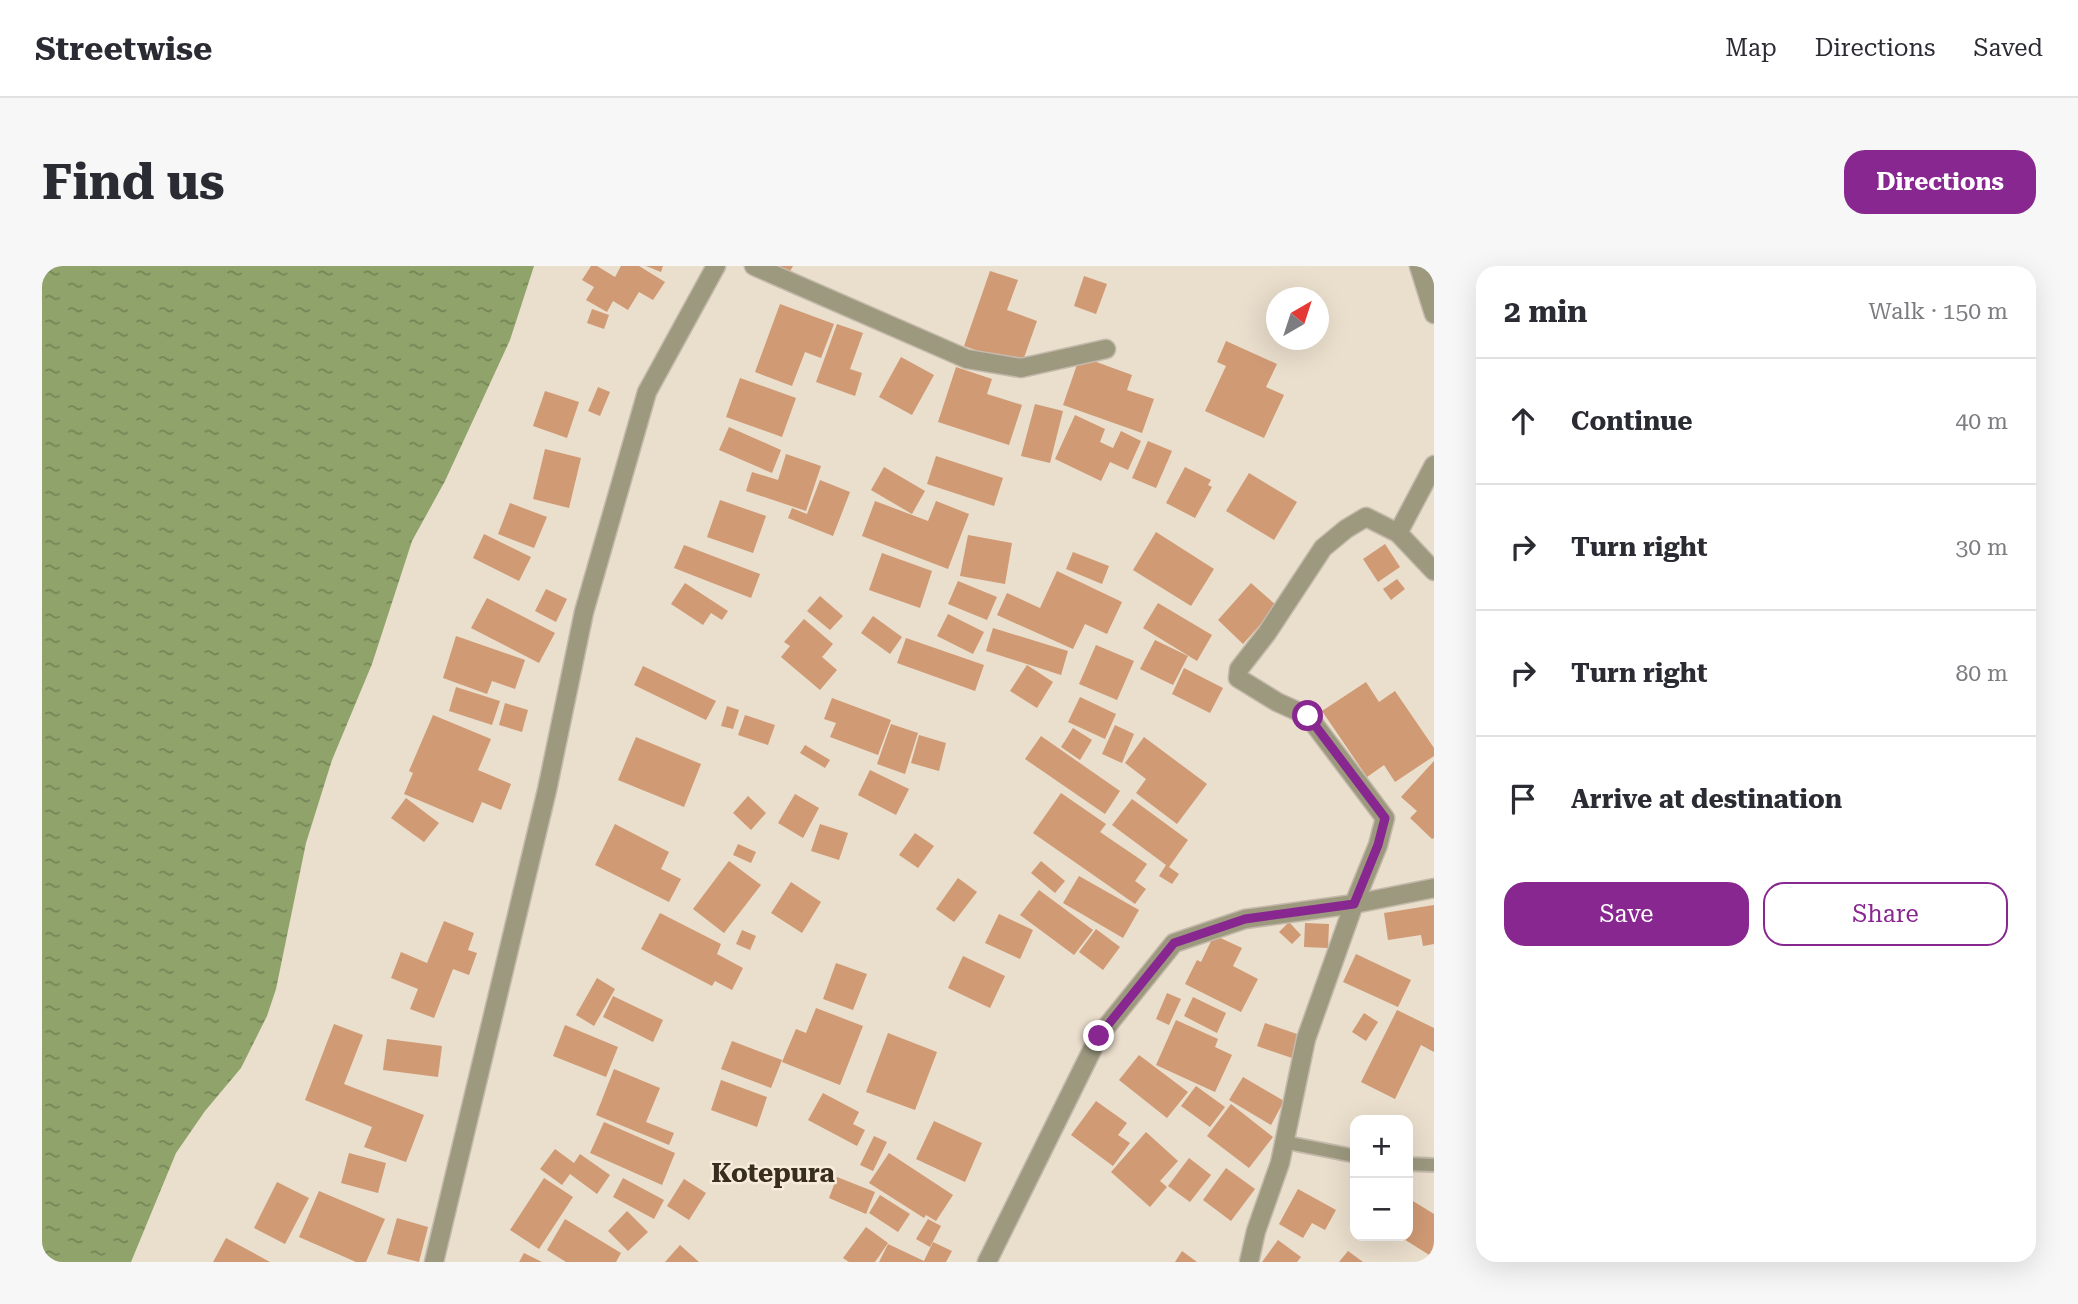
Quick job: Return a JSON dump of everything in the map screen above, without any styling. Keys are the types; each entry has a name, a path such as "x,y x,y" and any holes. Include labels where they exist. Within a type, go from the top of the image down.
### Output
{"street":[{"path":"434,1262 547,790 584,612 647,392 716,266"},
{"path":"754,266 967,359 1021,368 1107,349"},
{"path":"1419,266 1434,314"},
{"path":"1398,533 1434,465"},
{"path":"1249,1262 1256,1231 1280,1163 1306,1039 1378,845 1385,818 1308,716 1277,702 1238,678 1239,669 1267,633 1323,548 1366,517 1398,533 1434,571"},
{"path":"987,1262 1099,1036 1174,943 1245,919 1354,904 1434,888"}],"lane":[{"path":"1284,1142 1350,1155"},
{"path":"1413,1164 1434,1165"}],"water":[{"path":"42,266 534,266 510,340 445,481 412,541 372,664 332,760 306,843 276,989 267,1016 241,1068 205,1111 176,1153 131,1262 42,1262"}],"building":[{"path":"591,266 597,266 615,277 621,266 639,266 665,282 653,300 639,292 628,310 613,301 607,312 586,300 594,287 582,280"},
{"path":"646,266 663,266 661,272"},
{"path":"772,266 793,266 788,275"},
{"path":"990,271 1018,280 1007,310 1037,321 1021,366 964,346"},
{"path":"1084,276 1107,284 1096,314 1074,306"},
{"path":"780,304 834,324 821,358 805,352 792,386 755,372"},
{"path":"592,309 609,315 604,329 587,323"},
{"path":"837,324 863,333 850,369 862,373 855,396 816,382"},
{"path":"1226,341 1277,364 1266,387 1284,395 1264,438 1205,411 1226,366 1217,362"},
{"path":"1080,356 1132,375 1127,390 1154,399 1142,433 1063,405"},
{"path":"901,357 934,375 912,415 879,397"},
{"path":"956,367 992,379 987,394 1022,405 1009,445 938,422"},
{"path":"740,378 796,398 782,437 726,417"},
{"path":"598,387 610,392 600,416 588,411"},
{"path":"545,391 579,402 567,438 533,426"},
{"path":"1035,404 1063,411 1050,463 1021,456"},
{"path":"1075,415 1105,429 1100,442 1113,448 1121,431 1141,441 1128,470 1110,462 1101,481 1055,459"},
{"path":"729,427 781,450 772,473 719,450"},
{"path":"1148,441 1172,451 1156,488 1132,478"},
{"path":"545,449 581,458 569,508 533,499"},
{"path":"786,454 821,466 806,511 746,491 752,472 778,480"},
{"path":"936,456 1003,478 994,506 927,484"},
{"path":"884,467 925,491 912,514 871,490"},
{"path":"1185,467 1211,480 1208,485 1212,487 1195,518 1166,503"},
{"path":"1249,473 1297,502 1274,540 1226,511"},
{"path":"820,480 850,492 833,536 788,518 792,508 807,514"},
{"path":"720,500 766,516 753,553 707,537"},
{"path":"875,501 928,521 936,501 969,514 948,569 862,536"},
{"path":"510,503 547,517 534,548 498,534"},
{"path":"1156,532 1214,569 1191,606 1133,570"},
{"path":"484,534 531,557 519,581 473,558"},
{"path":"968,535 1012,543 1005,584 960,576"},
{"path":"1385,544 1400,567 1378,582 1363,559"},
{"path":"684,545 760,574 751,598 674,568"},
{"path":"1073,552 1109,566 1102,584 1066,569"},
{"path":"882,553 932,571 920,608 869,590"},
{"path":"1057,571 1122,602 1107,634 1085,624 1073,649 997,615 1007,593 1040,608"},
{"path":"1397,579 1405,589 1391,600 1383,589"},
{"path":"958,581 997,597 987,620 948,604"},
{"path":"685,583 728,611 722,620 711,613 703,625 671,604"},
{"path":"1251,583 1277,606 1243,644 1218,620"},
{"path":"546,589 567,599 556,622 535,611"},
{"path":"820,596 843,616 830,630 807,611"},
{"path":"487,598 555,633 539,663 471,628"},
{"path":"1158,603 1212,635 1197,661 1143,628"},
{"path":"948,614 984,632 973,654 937,636"},
{"path":"873,616 902,637 890,654 861,633"},
{"path":"804,619 833,644 822,657 837,670 820,690 781,657 790,646 784,642"},
{"path":"993,628 1068,651 1061,675 986,651"},
{"path":"456,636 525,660 515,689 492,681 487,694 443,678"},
{"path":"906,638 984,665 975,691 897,663"},
{"path":"1155,640 1188,656 1173,685 1140,669"},
{"path":"1096,645 1134,661 1117,700 1079,684"},
{"path":"1027,665 1053,682 1037,708 1010,691"},
{"path":"643,666 716,701 706,720 634,685"},
{"path":"1184,668 1223,688 1210,713 1172,694"},
{"path":"1366,682 1379,702 1395,691 1434,748 1434,756 1395,782 1384,765 1367,777 1322,711"},
{"path":"456,687 500,701 492,725 449,711"},
{"path":"1080,697 1116,714 1105,739 1068,722"},
{"path":"832,698 891,720 878,755 830,737 836,723 824,719"},
{"path":"505,703 528,710 522,732 499,725"},
{"path":"727,706 739,710 733,729 721,726"},
{"path":"433,715 491,739 478,770 511,784 501,810 482,802 473,823 404,794 413,773 409,771"},
{"path":"745,715 775,725 768,745 738,735"},
{"path":"891,724 918,733 905,774 877,764"},
{"path":"1115,725 1134,734 1122,763 1102,754"},
{"path":"1073,728 1092,740 1080,760 1061,747"},
{"path":"919,735 946,743 939,771 911,763"},
{"path":"1041,736 1120,791 1105,814 1025,759"},
{"path":"636,737 701,764 684,807 618,780"},
{"path":"1144,737 1207,784 1177,824 1136,793 1146,779 1125,763"},
{"path":"805,745 830,760 825,768 800,753"},
{"path":"1434,761 1432,839 1410,818 1417,811 1401,797"},
{"path":"870,770 909,789 896,815 858,795"},
{"path":"1061,793 1106,824 1100,832 1147,864 1135,881 1146,889 1135,904 1033,833"},
{"path":"795,794 819,808 803,838 778,823"},
{"path":"748,796 766,813 751,830 733,813"},
{"path":"406,798 439,823 424,842 391,818"},
{"path":"1132,799 1188,840 1169,867 1179,874 1172,884 1159,876 1166,865 1112,825"},
{"path":"615,824 669,852 661,869 681,879 669,902 595,865"},
{"path":"820,824 848,833 839,860 811,851"},
{"path":"915,833 934,846 918,868 899,855"},
{"path":"738,844 756,852 751,863 733,855"},
{"path":"729,861 761,885 724,933 693,909"},
{"path":"1041,861 1065,881 1055,893 1031,873"},
{"path":"1079,876 1139,910 1123,938 1063,903"},
{"path":"958,878 977,892 954,922 936,909"},
{"path":"791,882 821,902 802,933 771,913"},
{"path":"1039,890 1093,930 1074,955 1020,915"},
{"path":"1434,905 1434,944 1423,946 1421,935 1388,940 1384,913"},
{"path":"660,913 721,944 717,954 743,968 732,990 715,981 712,986 641,949"},
{"path":"999,914 1033,930 1020,959 985,943"},
{"path":"444,921 474,933 468,950 477,953 469,975 453,969 434,1018 410,1009 418,989 391,978 401,952 427,963"},
{"path":"1289,922 1301,935 1292,944 1279,932"},
{"path":"1305,923 1329,924 1328,948 1304,947"},
{"path":"1096,929 1120,947 1103,970 1079,952"},
{"path":"742,930 756,936 750,950 736,944"},
{"path":"1214,935 1242,948 1233,966 1258,979 1241,1012 1185,984 1197,960 1201,962"},
{"path":"1356,954 1411,980 1398,1007 1343,982"},
{"path":"963,956 1005,976 990,1008 948,988"},
{"path":"836,963 867,974 853,1010 823,999"},
{"path":"597,978 615,989 594,1026 576,1015"},
{"path":"1167,993 1181,999 1169,1025 1156,1019"},
{"path":"613,996 663,1020 653,1042 603,1017"},
{"path":"1193,997 1226,1013 1217,1033 1184,1016"},
{"path":"816,1008 863,1026 840,1085 782,1062 796,1029 806,1033"},
{"path":"1397,1010 1434,1028 1434,1052 1421,1045 1395,1099 1361,1082"},
{"path":"1364,1013 1378,1022 1366,1041 1352,1032"},
{"path":"1176,1020 1218,1039 1215,1047 1232,1055 1215,1092 1156,1065"},
{"path":"1265,1023 1300,1035 1292,1058 1257,1046"},
{"path":"334,1024 363,1035 344,1084 424,1115 406,1162 364,1147 372,1127 305,1100"},
{"path":"565,1025 618,1047 606,1077 553,1056"},
{"path":"888,1033 937,1052 915,1110 866,1092"},
{"path":"387,1039 442,1046 438,1077 383,1070"},
{"path":"732,1041 782,1060 771,1088 721,1069"},
{"path":"1139,1055 1188,1092 1167,1118 1119,1080"},
{"path":"614,1069 660,1088 646,1122 674,1133 669,1145 596,1115"},
{"path":"1243,1077 1284,1101 1271,1125 1229,1100"},
{"path":"721,1080 767,1097 757,1127 711,1110"},
{"path":"1196,1086 1225,1107 1210,1127 1181,1106"},
{"path":"823,1093 859,1112 853,1124 865,1130 857,1146 808,1120"},
{"path":"1096,1101 1127,1123 1118,1135 1130,1143 1113,1166 1071,1135"},
{"path":"1231,1104 1273,1137 1249,1168 1207,1136"},
{"path":"934,1121 982,1143 965,1182 916,1159"},
{"path":"604,1122 675,1153 662,1185 590,1153"},
{"path":"1146,1132 1178,1161 1160,1181 1167,1187 1150,1207 1111,1172"},
{"path":"874,1136 887,1142 873,1171 860,1165"},
{"path":"555,1149 574,1163 580,1154 610,1175 597,1194 570,1174 562,1185 540,1169"},
{"path":"349,1153 386,1163 378,1193 341,1183"},
{"path":"889,1153 953,1195 936,1221 926,1215 924,1218 869,1183"},
{"path":"1189,1158 1211,1175 1190,1202 1168,1186"},
{"path":"1226,1168 1255,1189 1231,1221 1203,1200"},
{"path":"837,1177 875,1192 866,1214 829,1198"},
{"path":"544,1178 573,1197 539,1249 510,1230"},
{"path":"623,1178 664,1200 654,1219 613,1197"},
{"path":"684,1179 706,1193 689,1220 667,1206"},
{"path":"277,1182 309,1198 285,1244 254,1228"},
{"path":"1298,1189 1336,1210 1325,1230 1312,1223 1303,1238 1279,1224"},
{"path":"319,1191 385,1219 366,1262 356,1262 299,1237"},
{"path":"880,1195 910,1214 898,1232 869,1213"},
{"path":"1413,1201 1434,1214 1434,1258 1407,1241 1413,1241"},
{"path":"627,1211 648,1232 628,1251 608,1231"},
{"path":"397,1218 428,1227 419,1262 387,1254"},
{"path":"565,1219 621,1253 616,1262 566,1262 547,1250"},
{"path":"928,1219 941,1226 930,1247 916,1239"},
{"path":"866,1227 888,1243 875,1262 849,1262 843,1258"},
{"path":"226,1238 270,1262 213,1262"},
{"path":"1278,1240 1301,1257 1297,1262 1262,1262"},
{"path":"933,1242 952,1251 946,1262 879,1262 888,1244 924,1261"},
{"path":"680,1245 699,1262 665,1262"},
{"path":"1182,1251 1197,1262 1175,1262"},
{"path":"1348,1251 1363,1262 1339,1262"},
{"path":"524,1253 542,1262 519,1262"}],"district":[{"name":"Kotepura","path":"773,1173"}],"route":[{"path":"1099,1036 1174,943 1245,919 1354,904 1378,845 1385,818 1308,716"}]}
